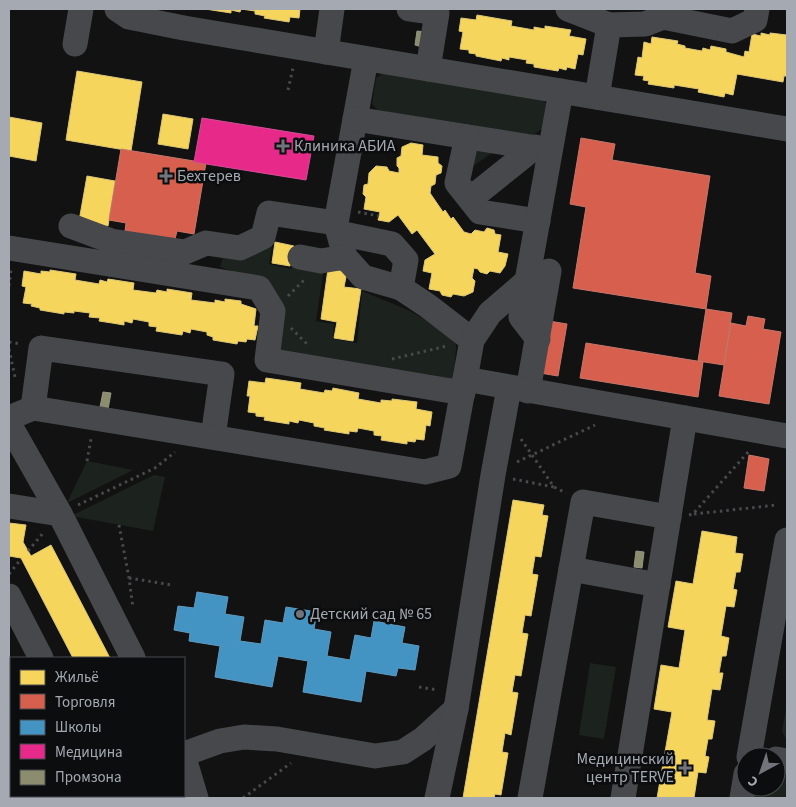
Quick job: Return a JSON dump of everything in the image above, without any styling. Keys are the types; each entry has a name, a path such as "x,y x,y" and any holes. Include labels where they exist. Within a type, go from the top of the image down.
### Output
{"lane":[{"path":"75,44 81,9"},
{"path":"117,9 128,17 186,18 326,52 787,129"},
{"path":"326,52 332,9"},
{"path":"409,9 437,14 428,69"},
{"path":"568,9 609,25 647,16 664,17 732,31 755,20 757,9"},
{"path":"597,98 609,25"},
{"path":"366,59 355,108 338,228 322,259 363,277 401,288 472,340"},
{"path":"437,798 456,709 504,414 519,390 538,339 521,317 538,276 538,221 543,148 561,92"},
{"path":"355,108 467,137 543,148"},
{"path":"467,137 458,183 480,212 538,221"},
{"path":"470,199 543,148"},
{"path":"9,248 110,252 185,252 206,243 240,248 263,237 269,213 338,228 392,244 406,260 401,288"},
{"path":"72,226 110,252 259,288 273,311 267,360 464,386 519,390 776,434"},
{"path":"9,418 33,408 425,472 449,466 472,340 490,313 538,276"},
{"path":"33,408 41,348 222,374 205,436"},
{"path":"623,798 684,418"},
{"path":"9,424 60,514 132,657"},
{"path":"530,798 583,502 669,517"},
{"path":"9,506 60,514"},
{"path":"754,747 787,540"},
{"path":"571,569 658,585"},
{"path":"9,596 27,647"},
{"path":"185,754 220,741 244,737 277,739 375,756 404,752 423,739 456,709"},
{"path":"185,761 196,798"}],"path":[{"path":"288,90 292,71"},
{"path":"370,214 379,216"},
{"path":"308,345 273,311 322,259"},
{"path":"385,361 472,340"},
{"path":"493,475 531,454 629,409"},
{"path":"504,414 554,487 583,502"},
{"path":"693,514 776,434"},
{"path":"60,514 155,468 205,436"},
{"path":"669,517 776,505"},
{"path":"119,525 130,578 134,617"},
{"path":"9,574 21,559"},
{"path":"130,578 172,585"},
{"path":"243,798 316,745"}],"shaded area":[{"path":"388,70 540,95 546,104 542,129 531,136 378,111 372,104 376,78"},
{"path":"471,140 498,149 466,171"},
{"path":"227,242 272,245 269,264 291,269 293,260 324,268 316,321 334,324 333,339 357,343 362,291 410,311 457,338 453,385 278,356 264,282 220,267"},
{"path":"87,461 133,470 67,503"},
{"path":"154,475 165,477 153,531 71,516"},
{"path":"590,663 616,667 604,739 579,735"},
{"path":"787,703 787,741 782,731"},
{"path":"787,768 787,798 754,798 786,797"},
{"path":"10,770 10,797 46,797 9,798"}],"building: Жильё":[{"path":"205,9 241,9 240,12 231,10 231,13"},
{"path":"241,9 300,9 299,18 290,17 289,22 264,18 265,16 255,14 255,11"},
{"path":"477,15 512,21 511,26 534,30 534,27 545,29 545,26 571,30 569,36 586,39 583,55 578,54 575,69 567,67 566,70 559,68 558,71 534,67 534,64 526,63 527,60 509,57 509,60 502,58 501,61 476,56 476,54 469,53 469,50 460,49 463,32 459,31 461,18 476,20"},
{"path":"761,33 787,35 787,76 784,76 783,82 737,74 733,95 725,93 724,97 698,92 699,89 674,85 674,88 648,84 649,81 643,80 644,76 635,75 638,57 642,58 644,42 651,44 652,37 678,41 677,44 685,46 685,48 702,51 703,48 710,50 711,46 726,49 726,52 744,57 745,51 749,52 752,34 761,36"},
{"path":"77,71 142,82 131,151 66,140"},
{"path":"163,114 193,119 188,149 158,144"},
{"path":"9,117 42,123 36,161 9,156"},
{"path":"411,143 423,145 422,155 438,157 438,163 442,166 441,173 436,175 435,184 431,186 430,193 443,212 445,210 451,219 453,217 464,232 471,234 475,230 484,232 487,228 494,230 495,234 501,235 498,252 508,254 505,266 500,273 490,271 487,274 474,268 472,278 475,281 473,292 464,296 453,294 451,297 442,295 440,291 429,289 432,273 423,271 425,260 435,254 417,230 412,234 398,215 389,222 378,220 380,212 364,209 366,197 363,194 364,185 368,184 369,173 376,166 387,167 389,171 399,173 397,158 401,156 402,147"},
{"path":"87,176 115,181 108,226 79,221"},
{"path":"275,242 294,246 290,266 272,263"},
{"path":"328,269 347,272 344,287 361,289 353,341 334,338 337,322 321,319"},
{"path":"50,270 76,274 75,280 99,284 100,280 107,282 108,279 134,283 133,290 156,293 157,290 167,292 167,289 192,293 191,300 215,303 215,300 225,302 225,299 241,301 241,304 256,309 254,326 258,326 255,340 238,341 237,344 213,340 213,337 207,335 207,332 191,329 190,333 183,331 182,335 156,331 157,327 149,326 149,322 133,319 132,323 124,321 124,325 99,321 100,318 89,317 90,313 74,311 74,313 64,312 64,314 40,310 40,308 31,306 32,304 23,303 26,287 22,286 24,271 41,274 41,271 50,272"},
{"path":"266,378 301,383 300,389 324,393 325,390 332,391 333,388 359,393 358,399 381,403 381,400 392,401 392,399 417,402 416,409 432,412 430,426 426,425 424,440 407,441 407,444 381,440 382,436 374,435 374,431 358,428 357,432 349,431 349,434 324,430 325,428 314,426 314,423 299,420 298,423 289,421 289,424 264,420 265,417 256,416 256,413 248,412 250,396 247,396 249,381 265,383"},
{"path":"513,500 544,505 542,515 548,516 541,557 535,556 532,574 538,575 531,616 525,615 522,633 528,634 521,676 515,675 512,692 518,693 511,735 505,733 502,752 508,753 501,795 495,794 494,798 463,798"},
{"path":"9,523 26,525 23,542 31,556 51,545 109,657 72,657 21,558 9,556"},
{"path":"702,531 737,537 735,553 743,554 740,572 736,572 733,589 737,590 734,607 726,606 721,636 729,638 726,656 722,656 719,673 723,673 720,690 712,689 707,720 715,721 712,739 708,739 705,756 709,757 706,773 698,772 694,798 657,798 672,712 654,709 661,665 679,668 685,630 668,627 676,581 693,584"}],"building: Торговля":[{"path":"581,138 615,144 612,160 710,176 695,273 711,276 706,309 573,288 586,207 570,204"},
{"path":"121,149 206,163 194,234 177,231 175,239 125,231 126,223 109,220"},
{"path":"706,309 732,313 724,365 698,361"},
{"path":"748,316 765,319 763,329 781,332 769,404 719,396 731,323 746,326"},
{"path":"549,321 567,324 558,376 540,373"},
{"path":"586,343 703,362 698,397 580,378"},
{"path":"749,455 769,459 764,491 744,488"}],"building: Школы":[{"path":"197,592 228,597 225,614 244,617 240,641 261,644 265,620 283,623 286,607 317,612 314,629 331,632 327,656 350,660 355,635 371,638 374,621 405,627 402,643 419,646 415,670 398,668 396,676 366,671 361,702 303,692 308,661 278,656 272,687 215,677 220,646 189,641 190,633 174,630 178,606 194,608"}],"building: Медицина":[{"path":"202,118 314,136 306,180 194,162"}],"building: Промзона":[{"path":"417,31 425,32 422,47 415,45"},
{"path":"103,392 111,393 108,409 100,407"},
{"path":"636,551 644,552 642,568 634,567"}],"place":[{"name":"Клиника АБИА","path":"283,146"},
{"name":"Бехтерев","path":"166,176"},
{"name":"Детский сад № 65","path":"300,614"},
{"name":"Медицинский центр TERVE","path":"685,768"}]}
